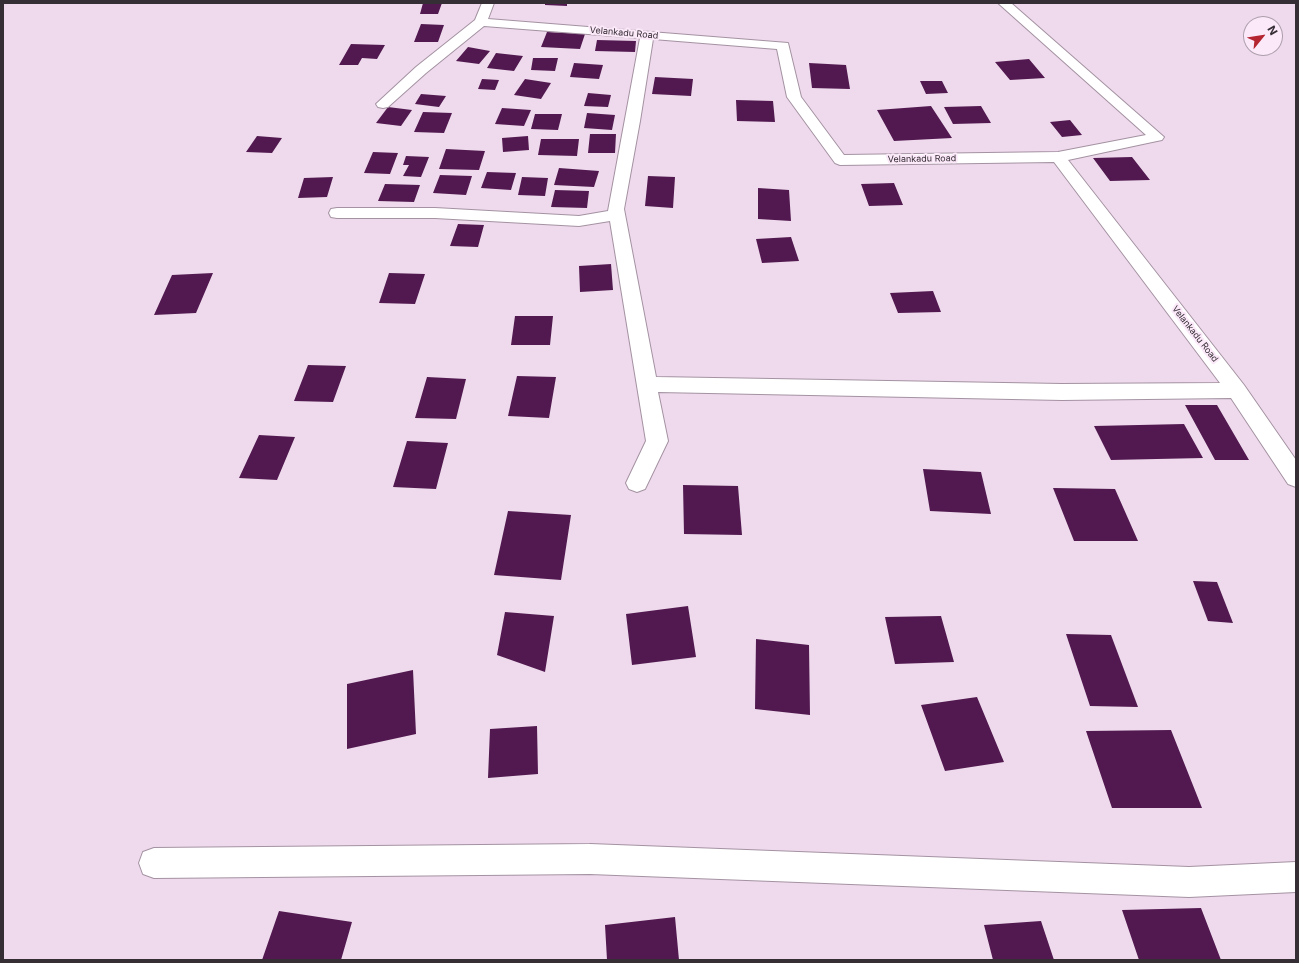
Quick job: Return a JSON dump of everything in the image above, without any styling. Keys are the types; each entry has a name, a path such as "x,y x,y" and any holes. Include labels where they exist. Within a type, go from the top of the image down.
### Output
{"street":[{"path":"383,104 421,70 481,22 488,3"},
{"path":"1004,3 1157,136 1058,157"},
{"name":"Velankadu Road","path":"481,22 783,46 794,97 840,160 1058,157 1237,390 1296,478"},
{"path":"637,482 657,442 616,209 633,121 647,35"},
{"path":"337,213 435,213 579,221 618,215"},
{"path":"647,384 1062,392 1237,390"},
{"path":"154,863 590,859 1189,882 1296,877"}],"building":[{"path":"423,3 442,3 438,14 420,14"},
{"path":"545,3 567,3 567,6 545,5"},
{"path":"421,24 444,25 438,42 414,42"},
{"path":"547,32 585,34 580,49 541,47"},
{"path":"597,40 636,41 635,52 595,51"},
{"path":"351,44 385,45 377,59 362,58 358,65 339,65"},
{"path":"468,47 490,51 479,64 456,61"},
{"path":"496,53 523,56 514,71 487,68"},
{"path":"533,58 558,58 555,71 531,70"},
{"path":"1029,59 1045,78 1010,80 995,62"},
{"path":"574,63 603,65 599,79 570,77"},
{"path":"809,63 846,65 850,89 812,88"},
{"path":"655,77 693,79 691,96 652,94"},
{"path":"482,79 499,80 495,90 478,89"},
{"path":"525,79 551,83 541,99 514,95"},
{"path":"920,81 942,81 948,93 926,94"},
{"path":"588,93 611,95 608,107 584,106"},
{"path":"421,94 446,96 439,107 415,104"},
{"path":"736,100 773,101 775,122 737,121"},
{"path":"931,106 952,138 894,141 877,110"},
{"path":"981,106 991,123 953,124 944,107"},
{"path":"388,107 412,110 401,126 376,123"},
{"path":"502,108 531,110 524,126 495,124"},
{"path":"423,112 452,113 444,133 414,132"},
{"path":"587,113 615,115 612,130 584,128"},
{"path":"535,114 562,114 558,130 531,129"},
{"path":"1070,120 1082,135 1062,137 1050,122"},
{"path":"590,134 616,134 615,153 588,153"},
{"path":"257,136 282,138 272,153 246,152"},
{"path":"528,136 529,150 503,152 502,138"},
{"path":"541,139 579,139 577,156 538,155"},
{"path":"446,149 485,151 479,170 439,169"},
{"path":"373,152 398,153 390,174 364,173"},
{"path":"406,156 429,157 421,177 403,176 409,165 403,165"},
{"path":"1132,157 1150,180 1110,181 1093,158"},
{"path":"559,168 599,171 594,187 554,185"},
{"path":"487,172 516,173 511,190 481,188"},
{"path":"440,175 472,176 466,195 433,193"},
{"path":"648,176 675,177 673,208 645,206"},
{"path":"333,177 327,197 298,198 304,178"},
{"path":"522,177 548,178 545,196 518,195"},
{"path":"894,183 903,205 869,206 861,184"},
{"path":"385,184 420,185 414,202 378,201"},
{"path":"758,188 789,190 791,221 758,219"},
{"path":"555,190 589,191 587,208 551,207"},
{"path":"458,224 484,225 478,247 450,246"},
{"path":"791,237 799,261 762,263 756,239"},
{"path":"611,264 613,290 580,292 579,266"},
{"path":"213,273 196,313 154,315 172,275"},
{"path":"389,273 425,274 415,304 379,303"},
{"path":"933,291 941,312 898,313 890,293"},
{"path":"515,316 553,316 550,345 511,345"},
{"path":"308,365 346,366 333,402 294,401"},
{"path":"517,376 556,377 549,418 508,416"},
{"path":"427,377 466,379 456,419 415,418"},
{"path":"1185,405 1217,405 1249,460 1215,460"},
{"path":"1184,424 1203,458 1111,460 1094,426"},
{"path":"259,435 295,437 277,480 239,478"},
{"path":"407,441 448,443 436,489 393,487"},
{"path":"923,469 981,472 991,514 930,511"},
{"path":"683,485 738,486 742,535 684,534"},
{"path":"1053,488 1115,489 1138,541 1074,541"},
{"path":"508,511 571,515 561,580 494,575"},
{"path":"1193,581 1217,582 1233,623 1208,621"},
{"path":"688,606 696,657 632,665 626,614"},
{"path":"505,612 554,616 545,672 497,655"},
{"path":"941,616 954,662 895,664 885,617"},
{"path":"1066,634 1111,635 1138,707 1090,706"},
{"path":"756,639 809,645 810,715 755,709"},
{"path":"413,670 416,734 347,749 347,684"},
{"path":"977,697 1004,762 945,771 921,705"},
{"path":"537,726 538,774 488,778 490,729"},
{"path":"1171,730 1202,808 1112,808 1086,731"},
{"path":"1201,908 1221,960 1139,960 1122,910"},
{"path":"279,911 352,922 341,960 262,960"},
{"path":"675,917 679,960 607,960 605,925"},
{"path":"1041,921 1054,960 993,960 984,925"}]}
